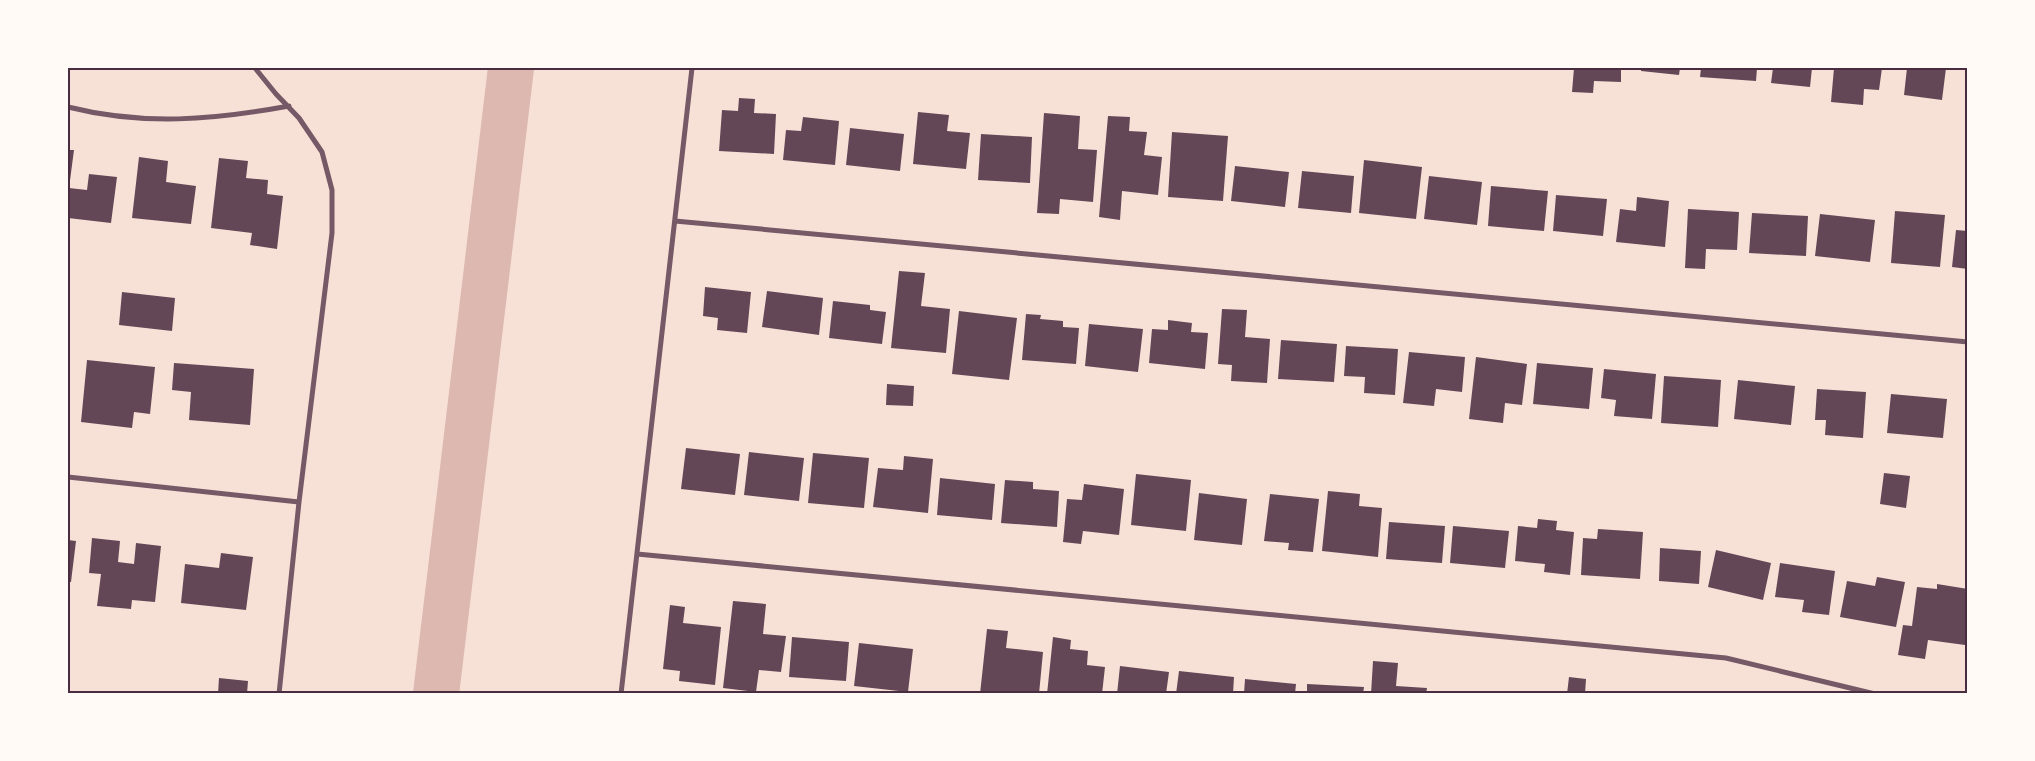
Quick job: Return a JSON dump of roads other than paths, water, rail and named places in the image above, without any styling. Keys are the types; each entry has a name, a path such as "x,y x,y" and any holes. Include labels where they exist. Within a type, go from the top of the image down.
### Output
{"street":[{"path":"255,68 276,94 289,106 322,152 332,190 332,233 299,502 279,694"},
{"path":"621,694 692,68"},
{"path":"68,107 133,118 184,119 235,116 289,106"},
{"path":"675,221 1968,342"},
{"path":"68,477 299,502"},
{"path":"637,554 1726,658 1875,694"}],"waterway":[{"path":"436,694 511,68"}]}
